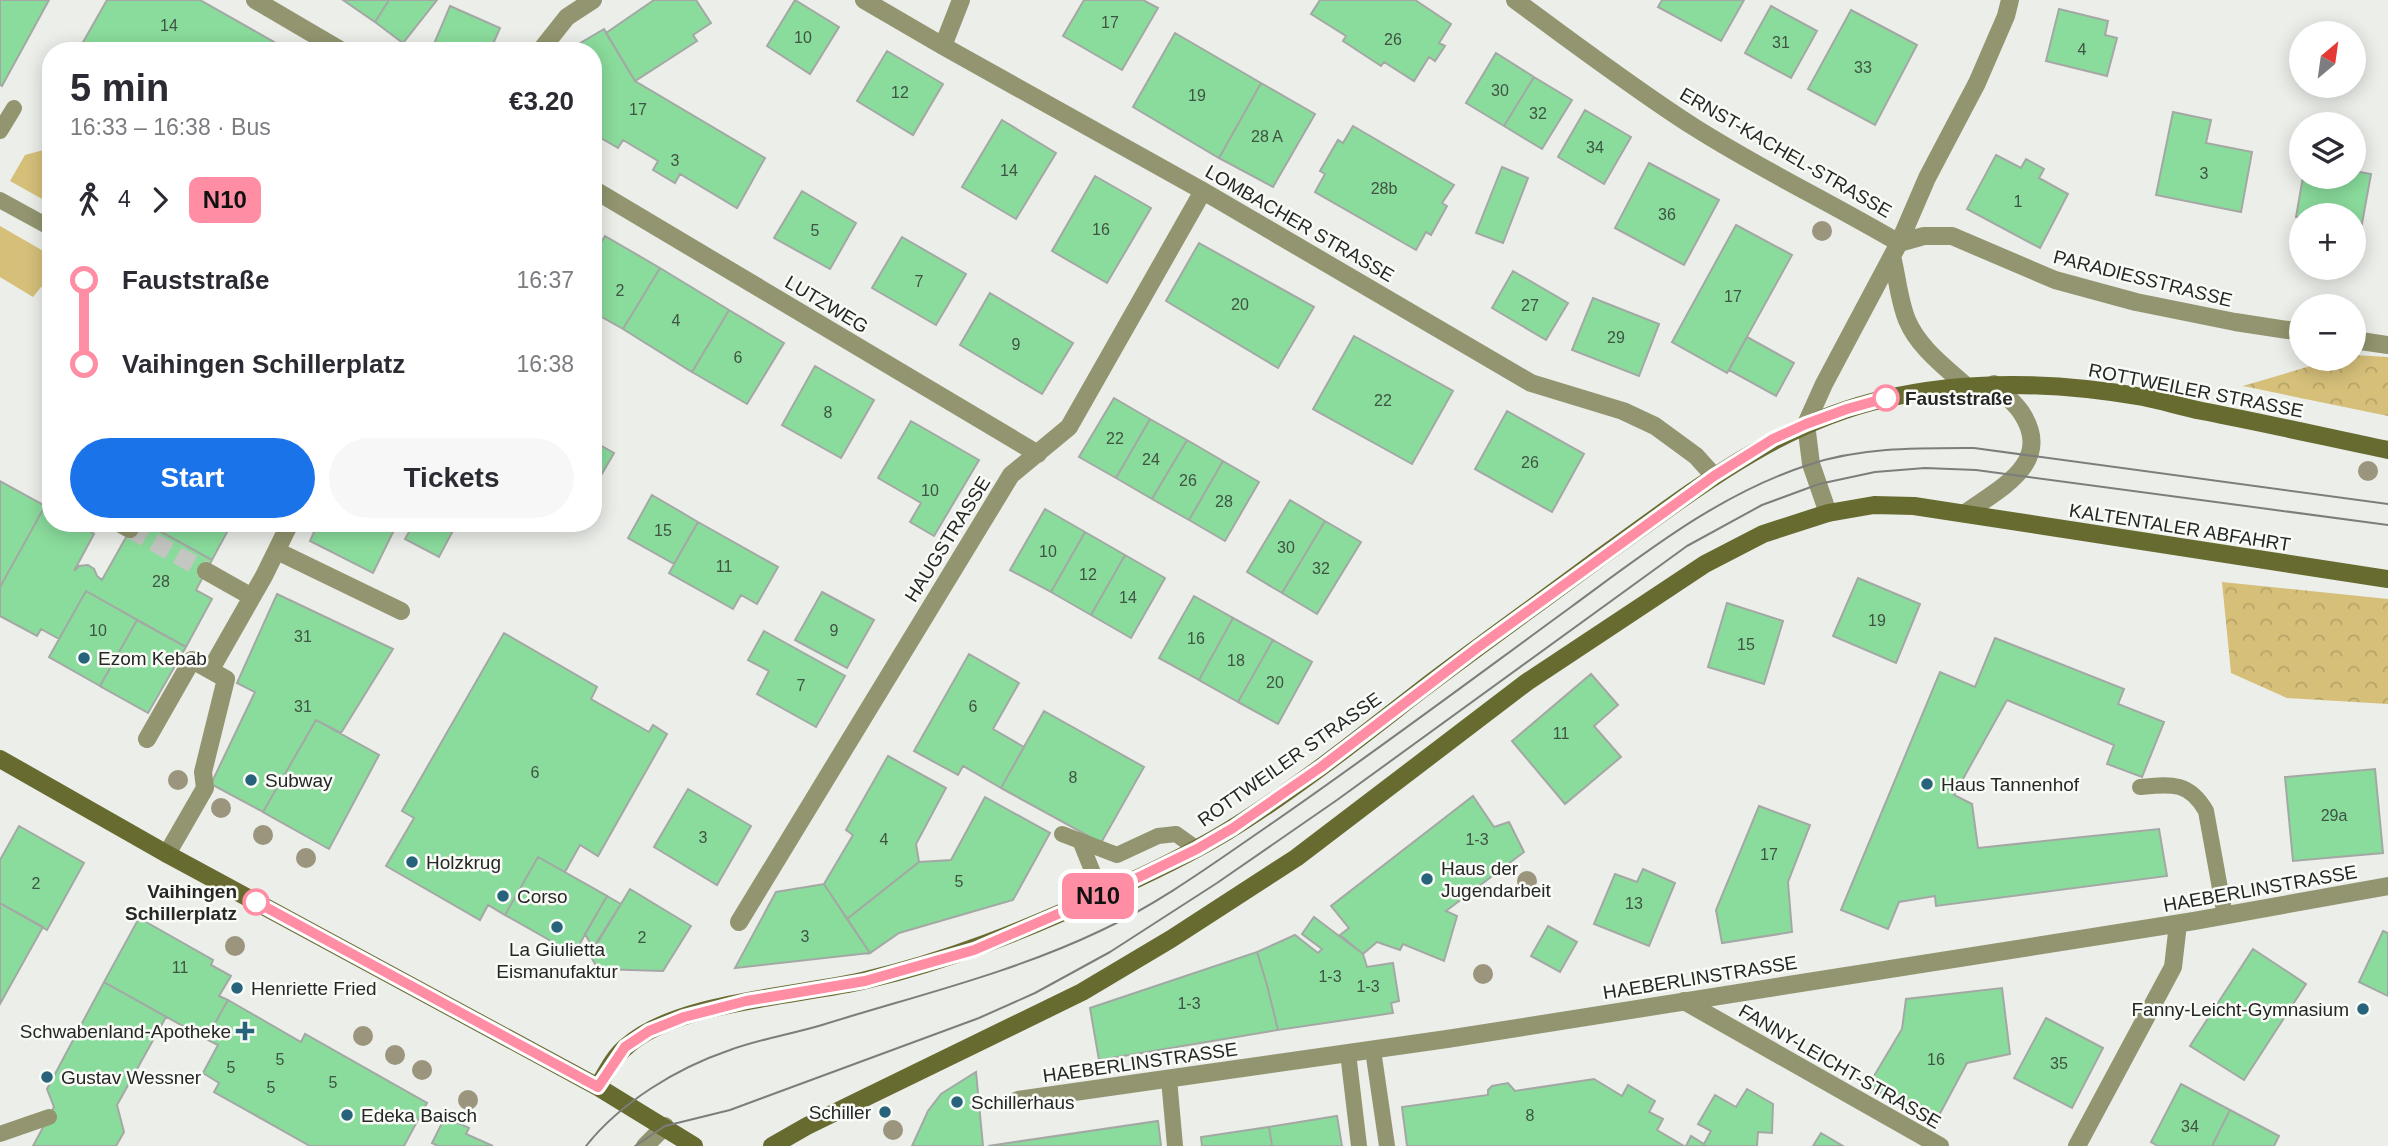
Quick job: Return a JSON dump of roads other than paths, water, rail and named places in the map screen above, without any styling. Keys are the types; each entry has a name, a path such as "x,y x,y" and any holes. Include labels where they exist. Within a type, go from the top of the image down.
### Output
{"main road":[{"name":"ROTTWEILER STRASSE","path":"598,1087 625,1047 649,1031 684,1017 746,1001 865,981 974,950 1102,895 1197,849 1233,828 1321,767 1477,648 1714,476 1773,439 1847,409 1886,398 1966,386 1994,384 2069,387 2146,398 2388,450"},
{"path":"772,1146 807,1126 1082,992 1171,939 1296,858 1527,682 1705,564 1763,534 1828,513 1874,505 1967,512"},
{"name":"KALTENTALER ABFAHRT","path":"1967,512 2072,532 2388,579"},
{"path":"0,759 167,854 598,1087 694,1146"}],"street":[{"path":"255,0 327,42"},
{"path":"547,42 567,17 593,0"},
{"name":"LOMBACHER STRASSE","path":"864,0 1203,191 1531,383 1623,411 1655,426 1696,456 1714,476"},
{"path":"943,46 961,0"},
{"name":"ERNST-KACHEL-STRASSE","path":"1516,0 1693,126 1764,169 1841,208 1896,249"},
{"path":"1828,513 1811,464 1806,424 1824,384 1896,249 1927,178 1976,83 2006,16 2010,0"},
{"name":"HAUGSTRASSE","path":"739,922 1012,475 1069,427 1203,191"},
{"name":"LUTZWEG","path":"602,194 1038,454"},
{"name":"PARADIESSTRASSE","path":"1896,249 1924,236 1952,236 2054,280 2137,302 2289,330"},
{"path":"1896,249 1907,320 1918,338 1966,386"},
{"path":"2366,342 2388,345"},
{"path":"1967,512 2019,475 2031,455 2032,435 2020,411 1994,384"},
{"path":"211,669 286,532"},
{"path":"277,551 401,611"},
{"path":"205,571 252,597"},
{"path":"147,739 192,660 226,679 203,772 205,788 167,854"},
{"name":"HAEBERLINSTRASSE","path":"1018,1100 1373,1050 2178,924 2388,886"},
{"path":"2077,1146 2173,967 2178,924"},
{"name":"FANNY-LEICHT-STRASSE","path":"1684,1001 1940,1146"},
{"path":"645,1146 665,1126"}],"lane":[{"path":"0,131 14,108"},
{"path":"0,200 42,223"},
{"path":"2140,787 2171,783 2198,797 2206,811 2225,916"},
{"path":"1062,834 1116,855 1158,836 1176,834 1197,849"},
{"path":"1081,843 1102,895"},
{"path":"1373,1050 1387,1146"},
{"path":"1348,1053 1359,1146"},
{"path":"1169,1079 1175,1146"},
{"path":"0,1134 49,1117"}],"tunnel":[{"path":"135,532 206,571"}],"tram line":[{"path":"586,1146 616,1115 651,1088 710,1057 998,972 1067,946 1144,908 1306,799 1684,526 1744,492 1808,465 1869,452 1974,448 2388,504"},
{"path":"635,1146 665,1126 730,1110 979,1018 1035,993 1110,952 1217,883 1337,800 1687,546 1762,505 1819,484 1875,472 1925,468 1976,470 2388,525"}],"place":[{"name":"Fauststraße","path":"1886,398"},
{"name":"Ezom Kebab","path":"84,658"},
{"name":"Subway","path":"251,780"},
{"name":"Haus Tannenhof","path":"1927,784"},
{"name":"Holzkrug","path":"412,862"},
{"name":"Haus der Jugendarbeit","path":"1427,879"},
{"name":"Corso","path":"503,896"},
{"name":"Vaihingen Schillerplatz","path":"256,902"},
{"name":"La Giulietta Eismanufaktur","path":"557,927"},
{"name":"Henriette Fried","path":"237,988"},
{"name":"Fanny-Leicht-Gymnasium","path":"2363,1009"},
{"name":"Schwabenland-Apotheke","path":"245,1031"},
{"name":"Gustav Wessner","path":"47,1077"},
{"name":"Schillerhaus","path":"957,1102"},
{"name":"Schiller","path":"885,1112"},
{"name":"Edeka Baisch","path":"347,1115"}]}
